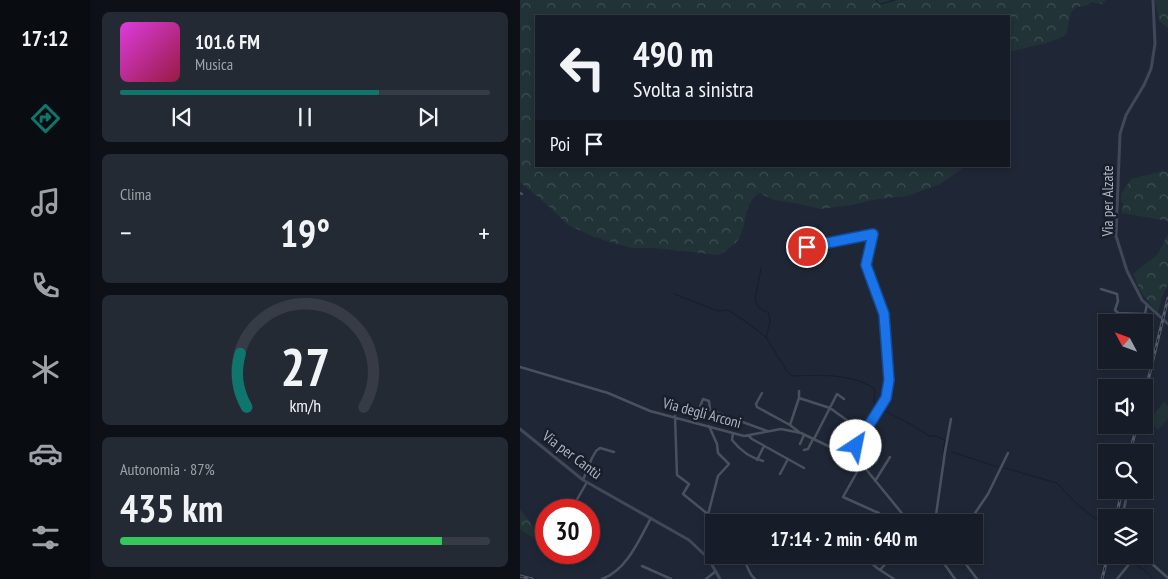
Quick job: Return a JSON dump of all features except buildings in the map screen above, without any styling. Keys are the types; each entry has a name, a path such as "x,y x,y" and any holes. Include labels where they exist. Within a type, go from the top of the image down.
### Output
{"street":[{"name":"Via per Alzate","path":"1153,0 1155,44 1151,69 1121,128 1116,236 1127,271 1142,300 1168,324"},
{"path":"796,248 817,246 873,234 866,265 884,314 889,380 886,398 866,434 849,456"},
{"path":"1101,289 1117,294 1118,300 1115,310 1118,313 1144,314 1147,304"},
{"name":"Via degli Arconi","path":"520,367 608,393 650,411 675,416 733,433 749,436 781,429 802,434 849,456 875,481 900,514"},
{"path":"790,425 799,398 799,391"},
{"path":"762,394 756,404 757,407 790,425 802,434 800,444"},
{"path":"804,450 808,449 814,439 837,394 844,399"},
{"path":"799,398 830,408 866,434"},
{"path":"694,422 703,399 709,401 708,408 710,410 768,431"},
{"path":"675,416 677,475 688,484 683,494 708,514"},
{"path":"936,514 951,419"},
{"path":"708,426 717,444 718,453 729,464 718,476 709,514"},
{"name":"Via per Cantù","path":"520,429 585,481 689,540 708,558 720,579"},
{"path":"733,433 732,440 744,453 763,461"},
{"path":"749,436 804,468"},
{"path":"757,460 764,446"},
{"path":"576,499 596,451 600,448 614,452"},
{"path":"975,514 988,494 1008,453"},
{"path":"875,481 890,457"},
{"path":"780,474 788,459"},
{"path":"861,466 843,497 879,514"},
{"path":"602,579 628,558 651,518"},
{"path":"746,564 750,575 755,579"},
{"path":"873,564 894,579"},
{"path":"880,570 885,564"},
{"path":"945,564 956,579"},
{"path":"966,564 977,579"},
{"path":"1117,579 1129,564"},
{"path":"1152,564 1168,578"},
{"path":"642,566 671,579"},
{"path":"706,579 716,571"}],"green space":[{"path":"520,0 1106,0 1102,4 1091,2 1086,6 1075,7 1071,13 1066,35 1050,42 1010,52 1010,15 535,15 535,167 965,167 940,184 907,196 878,199 852,205 820,209 774,200 759,193 753,198 747,209 738,240 719,255 654,248 631,248 594,237 568,225 520,182"},
{"path":"1155,0 1168,0 1168,28 1159,21"},
{"path":"1163,171 1168,173 1168,221 1122,213 1123,203 1121,202 1121,194 1131,179"},
{"path":"1168,234 1168,284 1158,313 1141,292 1133,274 1158,254"},
{"path":"1164,402 1168,406 1168,419 1158,430 1153,425 1153,414"},
{"path":"520,510 534,527 535,536 532,537 520,529"}],"waterway":[{"path":"876,0 880,4 895,0"},
{"path":"761,268 755,300 759,308 769,313 770,323 766,337"},
{"path":"674,294 718,311 728,310 746,322 766,337 792,376 835,376 856,380 875,389 874,401 876,407 879,408"},
{"path":"883,410 929,436 936,436 945,440 943,452"},
{"path":"952,452 998,467"},
{"path":"1004,468 1057,483 1078,505 1098,521"},
{"path":"1135,564 1153,579"}],"railway":[{"path":"1148,379 1168,298"},
{"path":"1132,444 1135,434"},
{"path":"1118,509 1120,499"},
{"path":"1102,579 1106,564"},
{"path":"520,576 532,579"}],"route":[{"path":"807,247 873,234 866,265 884,314 889,380 886,398 856,446"}]}
